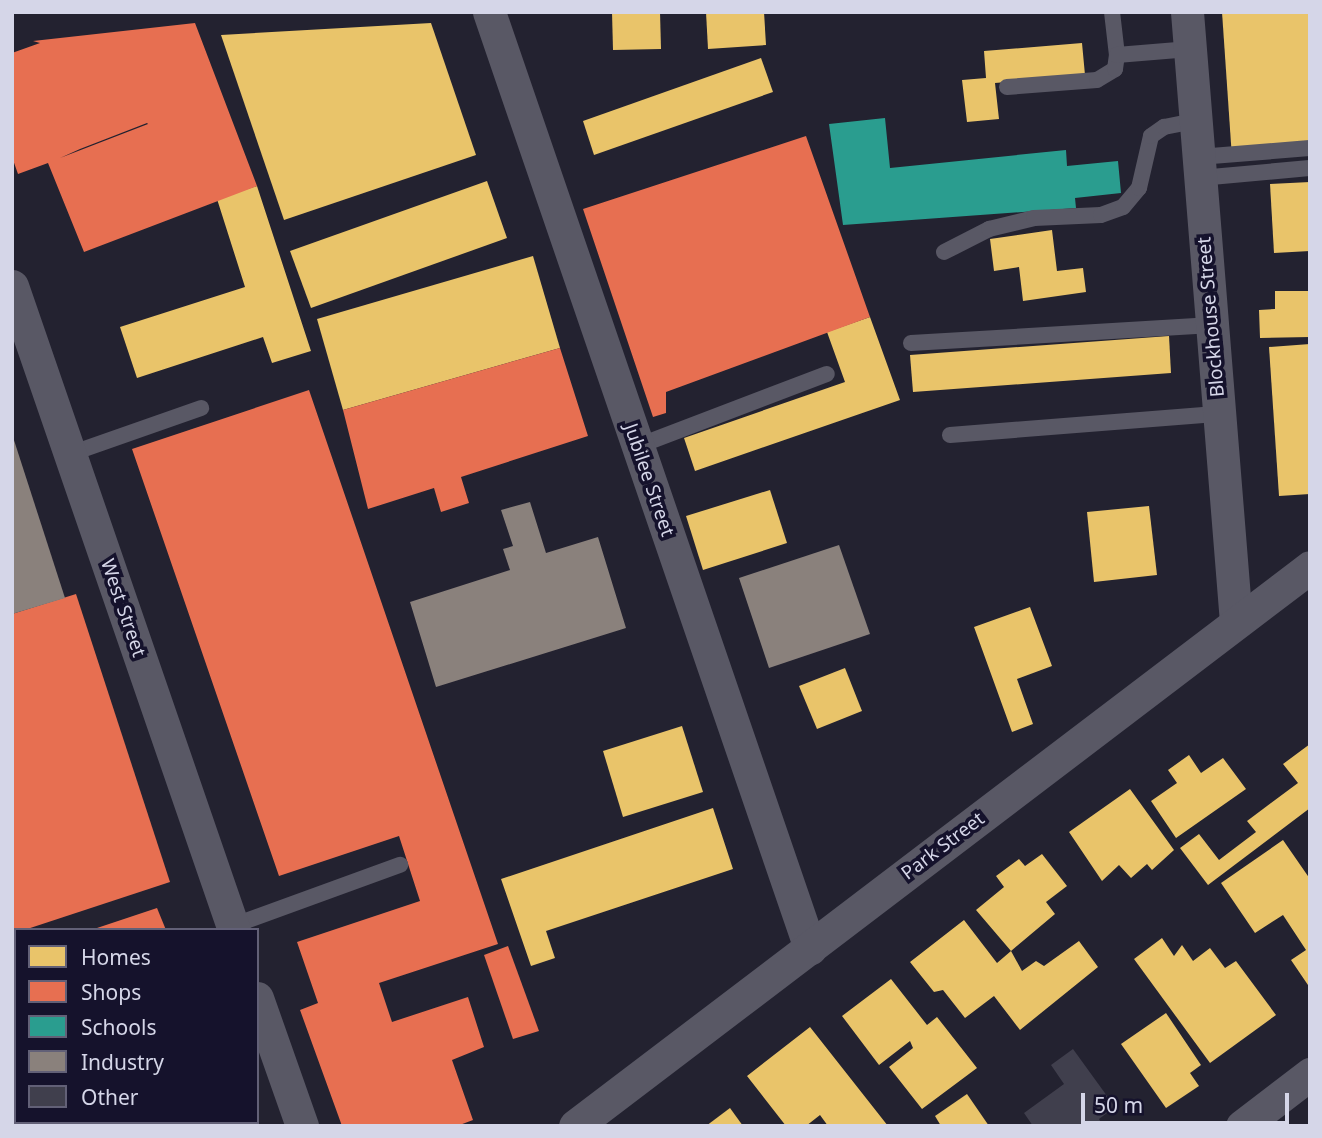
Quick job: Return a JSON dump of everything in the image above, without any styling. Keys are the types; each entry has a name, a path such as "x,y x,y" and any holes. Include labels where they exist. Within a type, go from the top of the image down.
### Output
{"street":[{"name":"Jubilee Street","path":"489,12 810,948"},
{"name":"Blockhouse Street","path":"1187,12 1236,622"},
{"name":"West Street","path":"12,286 233,928"},
{"name":"Park Street","path":"575,1126 1310,567"},
{"path":"259,1004 302,1126"},
{"path":"1242,1126 1310,1074"}],"lane":[{"path":"1007,88 1107,77 1115,69 1117,55 1112,12"},
{"path":"1117,55 1190,49"},
{"path":"944,252 989,229 1034,218 1101,215 1123,207 1139,187 1151,136 1164,127 1196,121"},
{"path":"1199,167 1310,148"},
{"path":"1199,167 1310,168"},
{"path":"911,343 1212,324"},
{"path":"638,446 827,374"},
{"path":"70,454 201,408"},
{"path":"950,435 1219,414"},
{"path":"233,928 400,865"}],"building: Homes":[{"path":"612,12 660,12 661,49 613,50"},
{"path":"706,12 764,12 766,45 708,49"},
{"path":"1222,12 1309,12 1310,153 1232,158"},
{"path":"431,23 476,155 284,220 221,35"},
{"path":"1082,43 1085,75 995,83 999,119 967,122 962,80 986,78 984,51"},
{"path":"761,58 773,92 594,155 583,121"},
{"path":"487,181 507,238 311,308 290,251"},
{"path":"1310,182 1310,251 1274,253 1270,184"},
{"path":"257,186 311,351 272,363 263,337 137,378 120,327 245,287 217,199"},
{"path":"1052,230 1057,271 1083,268 1086,292 1023,301 1019,267 994,271 990,239"},
{"path":"533,256 560,348 343,410 317,319"},
{"path":"1275,291 1310,291 1310,337 1260,338 1259,310 1275,309"},
{"path":"870,317 900,400 695,471 684,438 845,382 827,332"},
{"path":"1169,336 1171,373 913,392 910,355"},
{"path":"1310,344 1310,494 1279,496 1269,347"},
{"path":"770,490 787,543 703,570 686,516"},
{"path":"1149,506 1157,575 1094,582 1087,512"},
{"path":"1030,607 1052,666 1017,679 1033,724 1012,732 974,627"},
{"path":"845,668 862,711 817,729 799,686"},
{"path":"682,726 703,792 623,817 603,751"},
{"path":"1310,744 1310,808 1208,885 1180,848 1199,834 1219,860 1256,832 1247,821 1298,783 1283,764"},
{"path":"1189,755 1201,773 1223,758 1246,789 1176,838 1151,801 1177,783 1168,770"},
{"path":"1130,789 1174,850 1152,870 1147,864 1131,878 1119,865 1102,881 1069,832"},
{"path":"713,808 733,869 546,931 555,958 531,966 501,879"},
{"path":"1283,840 1310,879 1310,988 1291,960 1306,950 1283,915 1255,933 1221,883"},
{"path":"1042,854 1067,886 1046,902 1055,914 1011,951 976,910 1004,887 996,876 1019,859 1025,866"},
{"path":"964,920 997,963 1011,951 1022,971 1036,961 1044,966 1079,941 1098,967 1020,1030 994,996 965,1018 943,990 934,992 910,962"},
{"path":"1162,938 1174,956 1182,945 1193,961 1210,948 1225,968 1236,961 1276,1015 1210,1063 1134,959"},
{"path":"891,979 927,1025 937,1017 977,1068 922,1109 889,1067 913,1048 910,1041 879,1065 842,1016"},
{"path":"1166,1013 1201,1065 1190,1073 1199,1086 1166,1108 1121,1044"},
{"path":"810,1027 888,1126 828,1126 820,1115 806,1126 786,1126 747,1076"},
{"path":"967,1094 989,1126 941,1126 935,1116"},
{"path":"730,1108 743,1126 706,1126"},
{"path":"216,1124 257,1126 217,1126"}],"building: Shops":[{"path":"195,23 257,186 84,252 48,163 18,174 12,157 12,53 40,43 33,41","holes":["147,123 148,124 60,158"]},
{"path":"806,136 870,317 666,392 666,413 653,417 583,209"},
{"path":"560,348 588,436 461,477 469,503 441,512 434,488 368,509 343,410"},
{"path":"309,390 498,944 379,983 392,1022 468,997 484,1047 452,1060 473,1120 457,1126 342,1126 300,1010 318,1003 297,942 420,901 399,836 279,876 132,449"},
{"path":"76,594 170,882 30,928 14,928 12,934 12,614"},
{"path":"157,908 165,928 97,928"},
{"path":"508,946 539,1031 513,1039 484,955"},
{"path":"12,956 14,956 14,999"},
{"path":"13,1100 14,1124 21,1126 12,1126"}],"building: Schools":[{"path":"885,118 890,168 1066,150 1067,166 1118,161 1121,193 1075,198 1076,208 843,225 829,124"}],"building: Industry":[{"path":"12,434 65,598 12,614"},
{"path":"530,502 546,553 598,537 626,628 436,687 410,602 510,570 503,549 513,546 501,510"},
{"path":"839,545 870,634 769,668 739,578"}],"building: Other":[{"path":"1073,1049 1115,1107 1099,1119 1103,1126 1033,1126 1024,1113 1064,1084 1051,1065"}]}
